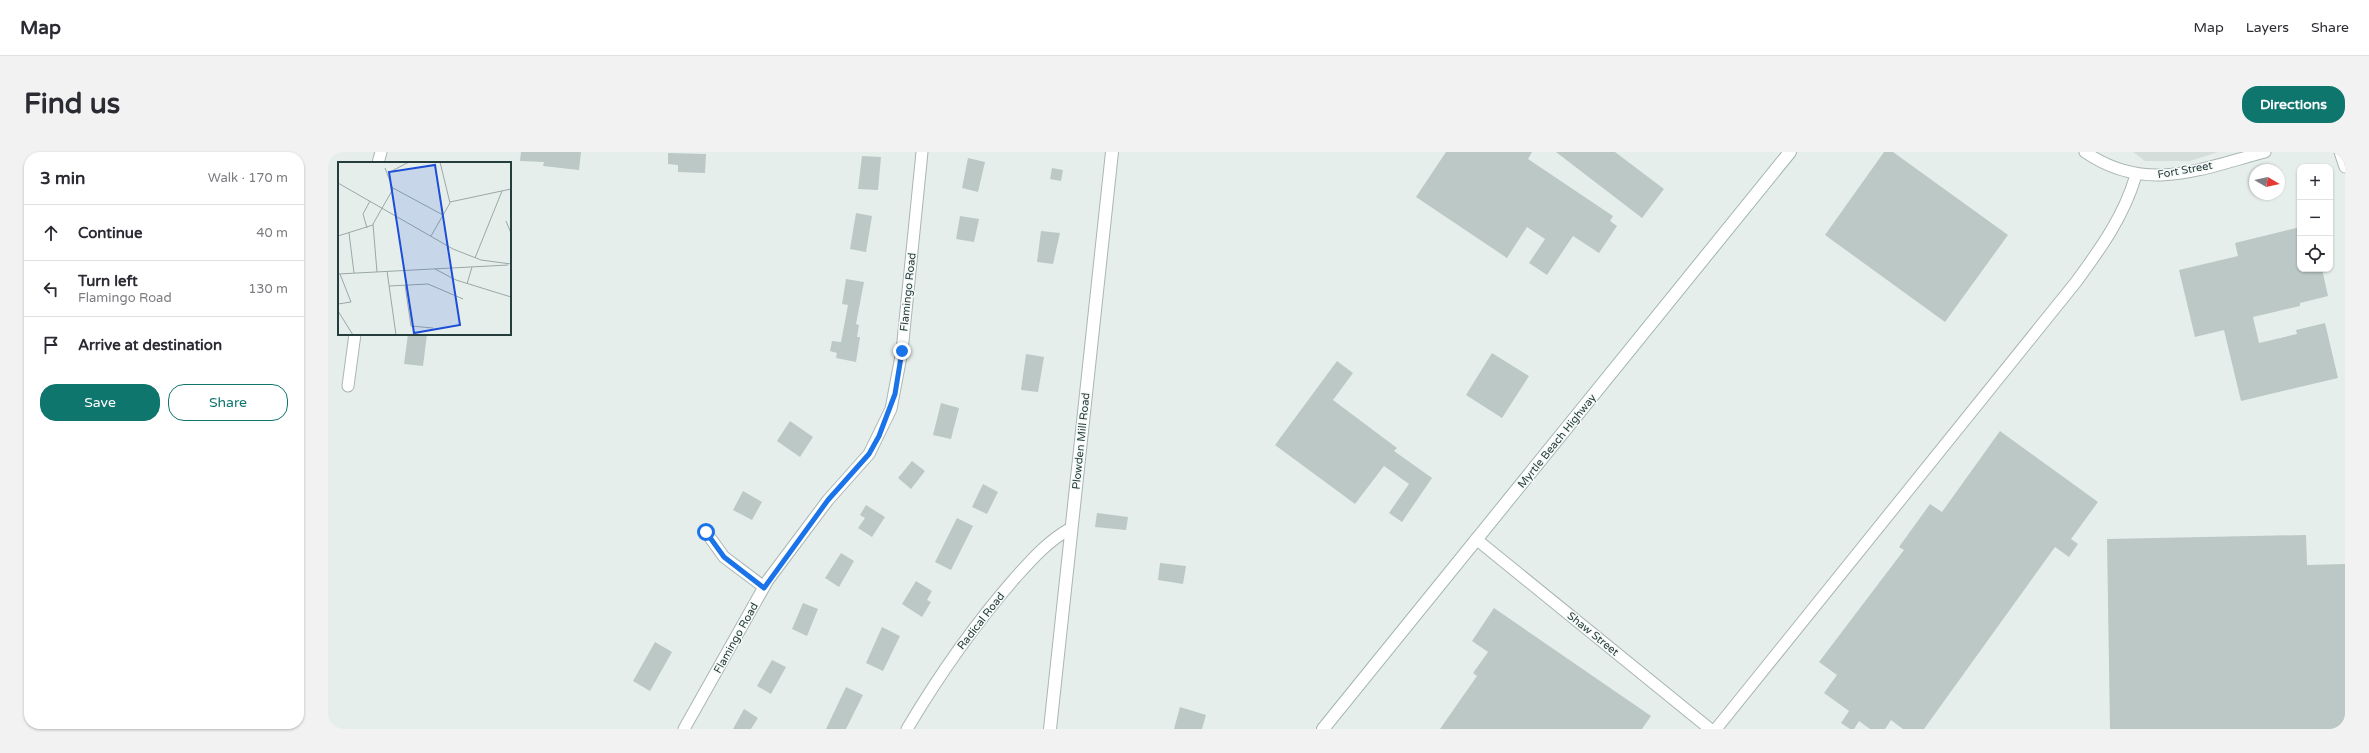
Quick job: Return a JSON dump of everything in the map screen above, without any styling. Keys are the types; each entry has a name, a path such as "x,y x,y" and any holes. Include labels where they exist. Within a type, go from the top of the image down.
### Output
{"main road":[{"name":"Plowden Mill Road","path":"1050,729 1112,152"},
{"name":"Myrtle Beach Highway","path":"1323,729 1790,152"}],"street":[{"path":"378,162 381,152"},
{"name":"Flamingo Road","path":"684,729 764,588 828,500 869,454 891,409 902,351 922,152"},
{"name":"Fort Street","path":"2085,152 2098,161 2136,175 2178,174 2265,152"},
{"path":"2340,152 2345,167"},
{"path":"1716,729 2076,282 2115,227 2130,194 2136,175"},
{"path":"348,386 355,335"},
{"name":"Radical Road","path":"907,729 947,664 1000,595 1045,544 1071,528"},
{"path":"706,532 724,557 764,588"},
{"name":"Shaw Street","path":"1476,539 1710,729"}],"shaded area":[{"path":"2133,152 2218,152 2190,161 2145,161"}],"building":[{"path":"521,152 581,152 579,170 543,166 544,162 520,161"},
{"path":"1446,152 1532,152 1528,159 1613,216 1610,221 1617,226 1599,253 1573,236 1547,275 1529,263 1545,239 1527,227 1507,258 1416,197"},
{"path":"1556,152 1615,152 1664,189 1642,218"},
{"path":"1884,152 1893,152 2008,235 1945,322 1825,235"},
{"path":"668,153 706,154 705,173 678,172 678,165 668,164"},
{"path":"862,156 881,157 878,190 858,189"},
{"path":"968,158 985,162 978,192 962,188"},
{"path":"1052,168 1063,170 1061,181 1050,179"},
{"path":"856,213 872,216 866,252 850,249"},
{"path":"960,216 979,219 974,242 956,239"},
{"path":"2297,228 2297,272 2323,272 2328,296 2300,303 2300,306 2253,317 2259,343 2297,334 2296,330 2325,323 2338,378 2241,401 2224,330 2195,337 2179,270 2238,256 2235,243"},
{"path":"1041,231 1060,233 1053,264 1037,262"},
{"path":"846,279 864,282 856,324 859,325 857,337 860,337 856,362 836,358 837,353 830,351 832,341 841,342 848,305 842,304"},
{"path":"408,335 427,335 423,366 404,364"},
{"path":"1492,353 1529,376 1502,418 1466,395"},
{"path":"1026,354 1044,357 1038,392 1021,390"},
{"path":"1337,361 1353,373 1333,400 1397,448 1394,451 1432,478 1402,522 1389,513 1409,484 1384,466 1355,504 1275,445"},
{"path":"941,403 959,408 951,439 933,435"},
{"path":"790,421 813,437 800,457 777,441"},
{"path":"2000,431 2098,502 2071,539 2078,544 2069,557 2055,547 1924,729 1903,729 1891,720 1885,729 1870,729 1859,721 1854,729 1850,729 1841,723 1849,711 1824,693 1837,675 1819,662 1904,550 1899,547 1930,504 1942,512"},
{"path":"912,461 925,471 911,489 898,478"},
{"path":"983,484 998,492 987,514 972,507"},
{"path":"743,491 762,502 752,520 733,510"},
{"path":"866,505 885,517 872,537 858,528 865,518 860,515"},
{"path":"1097,513 1128,517 1126,530 1095,527"},
{"path":"957,518 973,526 951,570 935,562"},
{"path":"2306,535 2307,565 2345,564 2345,729 2110,729 2107,539"},
{"path":"841,553 854,561 839,587 825,578"},
{"path":"1160,563 1186,566 1183,584 1158,580"},
{"path":"916,581 932,591 927,600 931,602 922,617 902,604"},
{"path":"803,603 818,609 807,636 792,629"},
{"path":"1494,608 1651,716 1642,729 1440,729 1477,676 1473,673 1488,652 1472,641"},
{"path":"882,627 900,636 883,671 866,663"},
{"path":"655,642 672,652 650,691 633,681"},
{"path":"772,660 786,667 771,694 757,686"},
{"path":"846,687 863,695 846,729 826,729"},
{"path":"1180,707 1206,715 1202,729 1174,729"},
{"path":"744,709 758,718 751,729 733,729"}],"route":[{"path":"706,532 713,544 724,557 764,588 768,580 828,500 869,454 891,409 902,351"}]}
